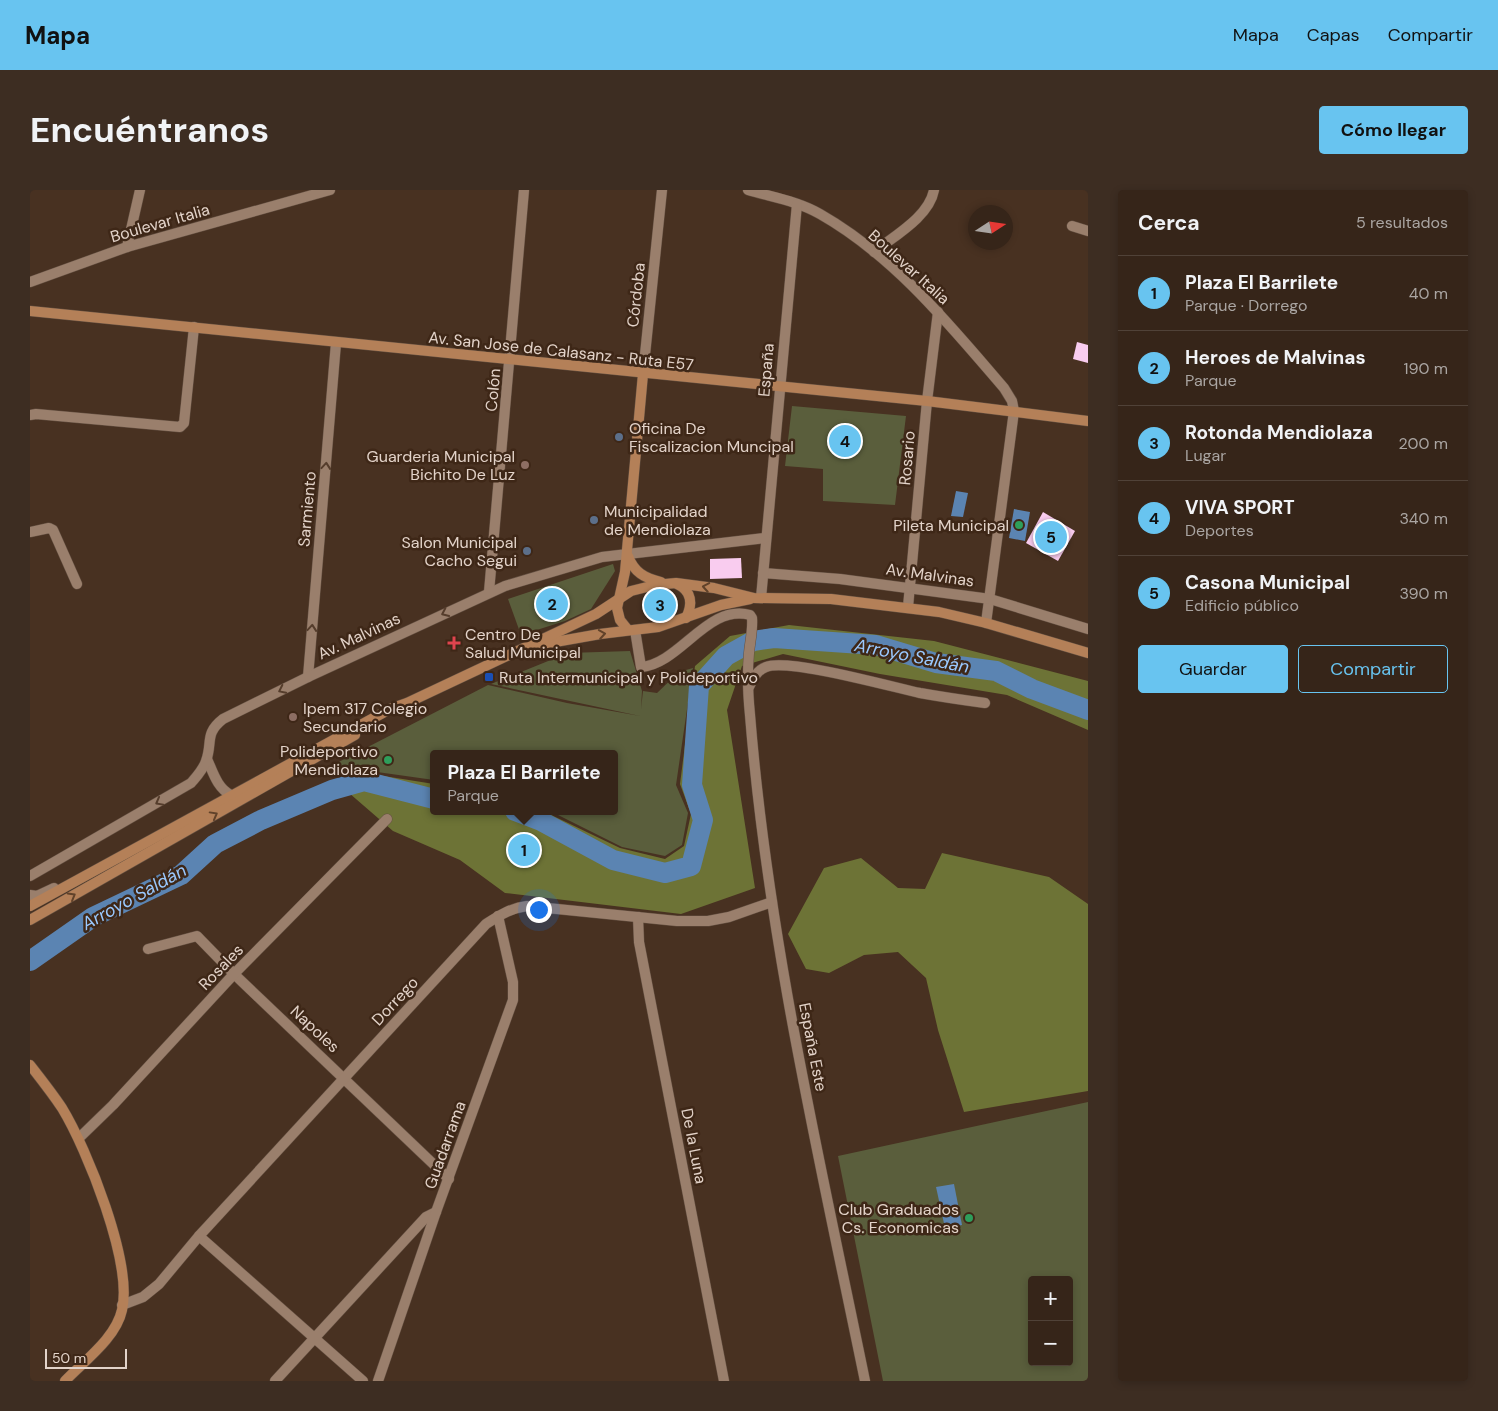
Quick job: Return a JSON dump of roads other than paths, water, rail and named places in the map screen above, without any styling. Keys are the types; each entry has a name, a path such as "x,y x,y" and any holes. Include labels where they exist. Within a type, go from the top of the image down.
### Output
{"main road":[{"name":"Av. San Jose de Calasanz - Ruta E57","path":"30,311 510,361 927,401 1088,421"},
{"name":"Córdoba","path":"631,630 618,615 643,374"},
{"path":"626,552 631,564 642,576 684,587 690,598 691,605 686,618"},
{"path":"30,906 390,709 407,703 596,614 621,596 642,588 672,583 714,588 757,598"},
{"path":"520,650 673,624 721,605 757,598 831,599 908,607 986,623 1088,653"},
{"path":"30,920 394,714 407,703"},
{"path":"30,1065 61,1107 79,1138 101,1194 118,1254 124,1286 122,1305 112,1332 65,1381"}],"street":[{"path":"127,247 140,190"},
{"name":"Boulevar Italia","path":"30,282 127,247 330,190"},
{"name":"Colón","path":"489,592 524,190"},
{"name":"Córdoba","path":"643,374 662,190"},
{"name":"Boulevar Italia","path":"748,190 797,204 820,214 874,252 938,312 1004,388 1012,401 1014,411"},
{"path":"874,252 923,212 930,203 934,190"},
{"name":"España","path":"757,598 763,573 764,538 797,204"},
{"path":"1072,226 1088,231"},
{"name":"Rosario","path":"908,607 927,401 938,312"},
{"path":"30,415 180,427 184,423 194,327"},
{"name":"Sarmiento","path":"308,677 336,343"},
{"path":"986,623 1014,411"},
{"path":"30,532 49,528 53,530 78,584"},
{"name":"Av. Malvinas","path":"30,876 191,783 201,772 207,759 209,735 214,725 223,719 489,592 602,557 626,552 764,538"},
{"name":"Av. Malvinas","path":"763,573 911,587 990,599 1088,629"},
{"name":"España Este","path":"631,630 641,667 652,666 664,661 704,627 727,617 739,614 750,615 752,623 748,656 750,715 759,815 772,902 818,1153 865,1381"},
{"path":"748,688 756,674 766,667 778,665 854,677 919,692 985,703"},
{"path":"207,759 218,783 224,791 231,795"},
{"name":"Rosales","path":"79,1138 113,1105 234,974 387,819"},
{"path":"30,895 37,896 113,856 135,847"},
{"name":"Dorrego","path":"122,1305 143,1297 160,1284 200,1236 344,1078 486,924 498,916 512,908 527,906 677,921 708,921 772,902"},
{"name":"Guadarrama","path":"378,1381 436,1212 513,1000 513,982 498,916"},
{"name":"De la Luna","path":"638,917 639,942 724,1381"},
{"name":"Napoles","path":"148,949 197,936 234,974 449,1179"},
{"path":"275,1381 426,1217 436,1212"},
{"path":"200,1236 363,1381"}],"water":[{"path":"956,491 968,493 963,517 951,516"},
{"name":"Pileta Municipal","path":"1014,509 1030,512 1025,541 1009,538"},
{"path":"954,1184 962,1225 945,1228 936,1187"}],"waterway":[{"name":"Arroyo Saldán","path":"525,815 541,821 613,860 665,873 691,866 703,820 692,785 699,686 726,656 753,641 774,638 876,645 936,663 996,671 1032,689 1088,710"},
{"name":"Arroyo Saldán","path":"30,961 93,917 181,875 215,844 261,820 332,790 364,781 430,798"}],"place":[{"name":"Oficina De Fiscalizacion Muncipal","path":"619,437"},
{"name":"VIVA SPORT","path":"845,441"},
{"name":"Guarderia Municipal Bichito De Luz","path":"525,465"},
{"name":"Municipalidad de Mendiolaza","path":"594,520"},
{"name":"Pileta Municipal","path":"1019,525"},
{"name":"Casona Municipal","path":"1051,537"},
{"name":"Salon Municipal Cacho Segui","path":"527,551"},
{"name":"Heroes de Malvinas","path":"552,604"},
{"name":"Rotonda Mendiolaza","path":"660,605"},
{"name":"Centro De Salud Municipal","path":"454,643"},
{"name":"Ruta Intermunicipal y Polideportivo","path":"489,677"},
{"name":"Ipem 317 Colegio Secundario","path":"293,717"},
{"name":"Polideportivo Mendiolaza","path":"388,760"},
{"name":"Plaza El Barrilete","path":"524,850"},
{"name":"Club Graduados Cs. Economicas","path":"969,1218"}]}
